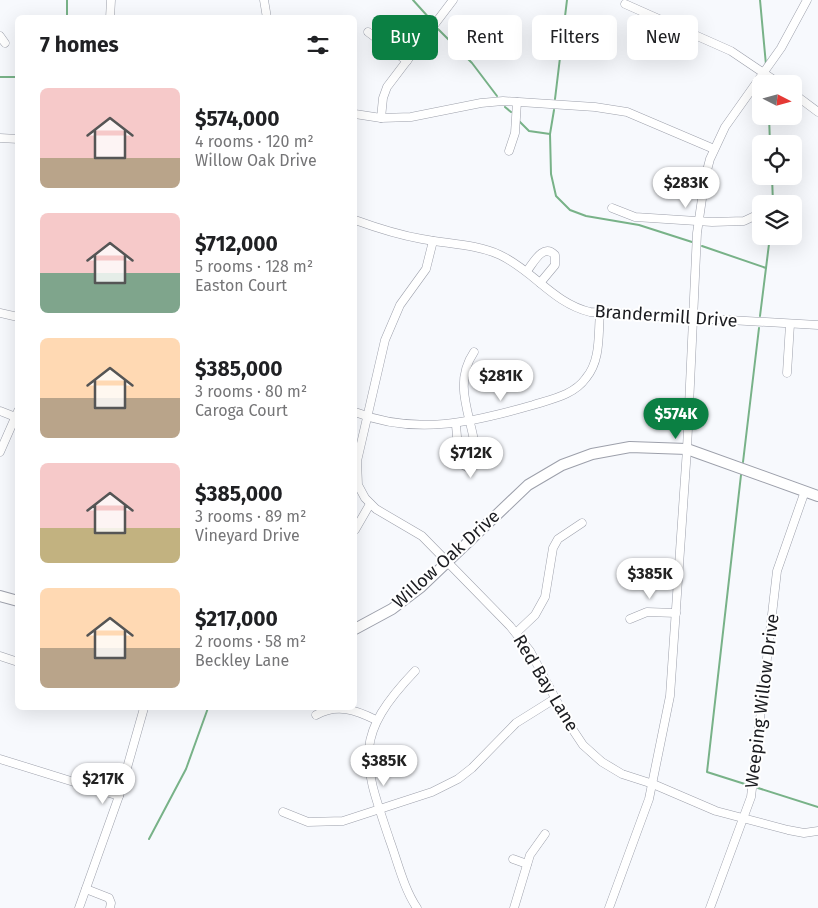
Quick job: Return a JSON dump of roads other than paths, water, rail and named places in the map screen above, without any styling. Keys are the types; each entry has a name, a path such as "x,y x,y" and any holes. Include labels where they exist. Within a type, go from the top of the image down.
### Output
{"street":[{"path":"110,15 111,0"},
{"path":"264,0 266,15"},
{"path":"381,118 383,98 387,87 453,0"},
{"path":"609,908 639,832 653,784 670,696 687,449 698,221 705,178 714,150 725,127 781,48 807,0"},
{"path":"626,4 716,43 768,75"},
{"path":"368,32 407,61"},
{"path":"0,36 5,43"},
{"path":"802,100 818,112"},
{"path":"357,114 381,118 429,115 492,102 595,106 627,112 714,150"},
{"path":"509,151 515,133 517,102"},
{"path":"0,138 15,139"},
{"path":"612,208 635,217 698,221 744,221 752,217"},
{"name":"Brandermill Drive","path":"357,221 397,234 490,252 527,271 555,297 572,306 600,313 818,325"},
{"name":"Red Bay Lane","path":"357,466 366,416 388,328 400,305 426,269 433,241"},
{"path":"527,271 542,253 551,251 557,260 540,283"},
{"path":"0,313 15,316"},
{"path":"357,413 413,425 456,424 471,422 552,399 579,386 586,378 596,359 600,313"},
{"path":"787,373 790,324"},
{"path":"456,424 459,460 461,464 469,468 474,466 476,456 471,422 462,386 466,366 474,352"},
{"path":"0,411 15,415"},
{"path":"0,452 15,420"},
{"name":"Willow Oak Drive","path":"357,628 402,602 447,562 514,496 544,474 562,465 605,450 630,447 687,449 818,496"},
{"name":"Red Bay Lane","path":"357,478 358,485 370,504 414,530 516,633 530,652 583,745 595,757 622,774 653,784 692,802 744,818 804,833 818,831"},
{"name":"Weeping Willow Drive","path":"710,908 744,818 753,786 778,571 805,491"},
{"path":"357,527 370,504"},
{"path":"516,633 535,615 545,597 553,548 558,539 582,524"},
{"path":"0,596 15,600"},
{"path":"630,619 647,612 676,613"},
{"path":"0,656 15,661"},
{"path":"414,671 387,701 376,720 369,744 369,771 404,881 417,908"},
{"path":"283,812 304,821 328,822 355,818 432,792 458,779 472,768 516,724 556,698"},
{"path":"82,907 86,889 118,796 143,710"},
{"path":"316,715 327,710"},
{"path":"350,710 376,720"},
{"path":"0,759 118,796"},
{"path":"514,908 527,864 534,848 545,834"},
{"path":"513,859 527,864"},
{"path":"86,889 109,898 110,908"}],"waterway":[{"path":"67,0 67,15"},
{"path":"413,0 426,15"},
{"path":"555,99 567,0"},
{"path":"760,0 766,65"},
{"path":"438,29 472,63 497,96"},
{"path":"0,77 15,77"},
{"path":"505,107 511,112"},
{"path":"554,110 550,134 551,174 556,196 570,210 586,216 639,225 692,242"},
{"path":"518,120 529,131 550,134"},
{"path":"769,125 770,135"},
{"path":"772,185 773,195"},
{"path":"760,316 769,245"},
{"path":"702,246 766,268"},
{"path":"743,462 759,328"},
{"path":"741,475 707,772 748,785"},
{"path":"149,839 186,769 207,710"},
{"path":"758,788 818,807"}]}
